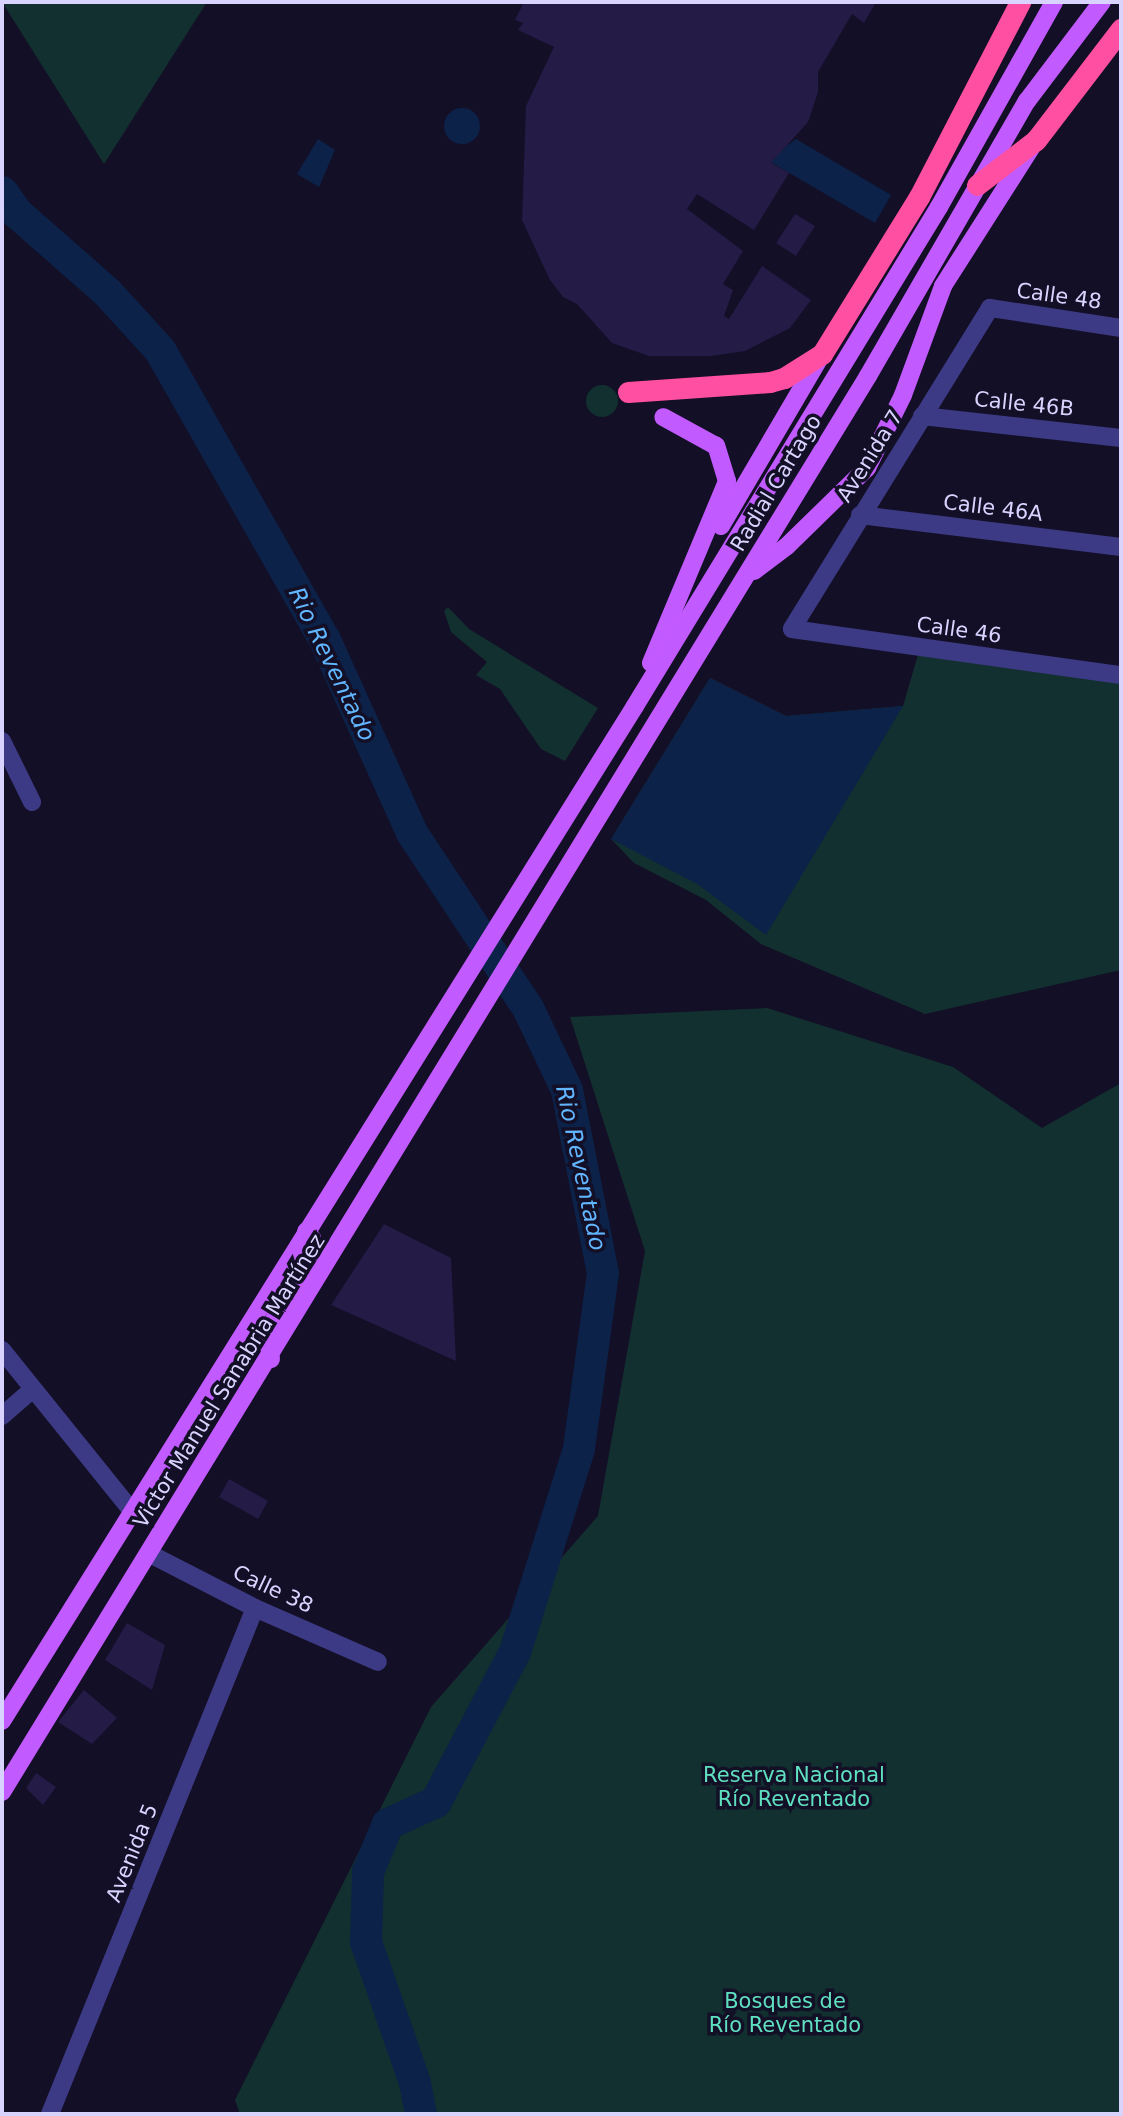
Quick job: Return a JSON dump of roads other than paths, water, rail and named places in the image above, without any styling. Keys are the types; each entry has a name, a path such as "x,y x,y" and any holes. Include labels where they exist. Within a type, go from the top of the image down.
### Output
{"highway":[{"path":"628,392 770,382 784,379 822,354 919,197 1020,2"},
{"path":"977,186 1036,140 1121,29"}],"main road":[{"name":"Radial Cartago","path":"466,974 635,706 939,207 1042,19 1054,2"},
{"name":"Radial Cartago","path":"493,992 746,578 977,186 1069,40 1102,2"},
{"path":"746,578 787,546 866,468 903,395 943,286 1036,140"},
{"path":"673,607 822,354"},
{"path":"635,706 673,607 727,481 716,446 663,417"},
{"name":"Victor Manuel Sanabria Martínez","path":"2,1721 466,974"},
{"name":"Victor Manuel Sanabria Martínez","path":"2,1792 271,1359 493,992"},
{"path":"271,1359 267,1332 311,1251 312,1238 306,1231"}],"street":[{"name":"Calle 48","path":"990,309 1121,328"},
{"name":"Avenida 7","path":"792,629 860,514 990,309"},
{"name":"Calle 46B","path":"922,416 1121,438"},
{"name":"Calle 46A","path":"860,514 1121,547"},
{"name":"Calle 46","path":"792,629 1121,675"},
{"path":"2,741 32,802"},
{"path":"2,1350 132,1511"},
{"path":"2,1416 33,1389"},
{"name":"Calle 38","path":"149,1553 255,1608 378,1662"},
{"name":"Avenida 5","path":"50,2114 255,1608"}],"water":[{"path":"462,108 475,113 480,126 475,139 462,144 449,139 444,126 449,113"},
{"path":"318,139 335,150 319,187 297,174"},
{"path":"796,139 891,195 875,223 767,160"},
{"path":"710,678 786,716 903,706 766,935 697,884 611,839"}],"waterway":[{"name":"Rio Reventado","path":"2,192 17,213 107,292 160,350 325,640 412,833 528,1008 567,1090 603,1273 579,1449 515,1652 436,1802 388,1824 368,1872 366,1942 415,2083 421,2114"}],"park label":[{"name":"Reserva Nacional Río Reventado","path":"794,1787"},
{"name":"Bosques de Río Reventado","path":"785,2013"}]}
